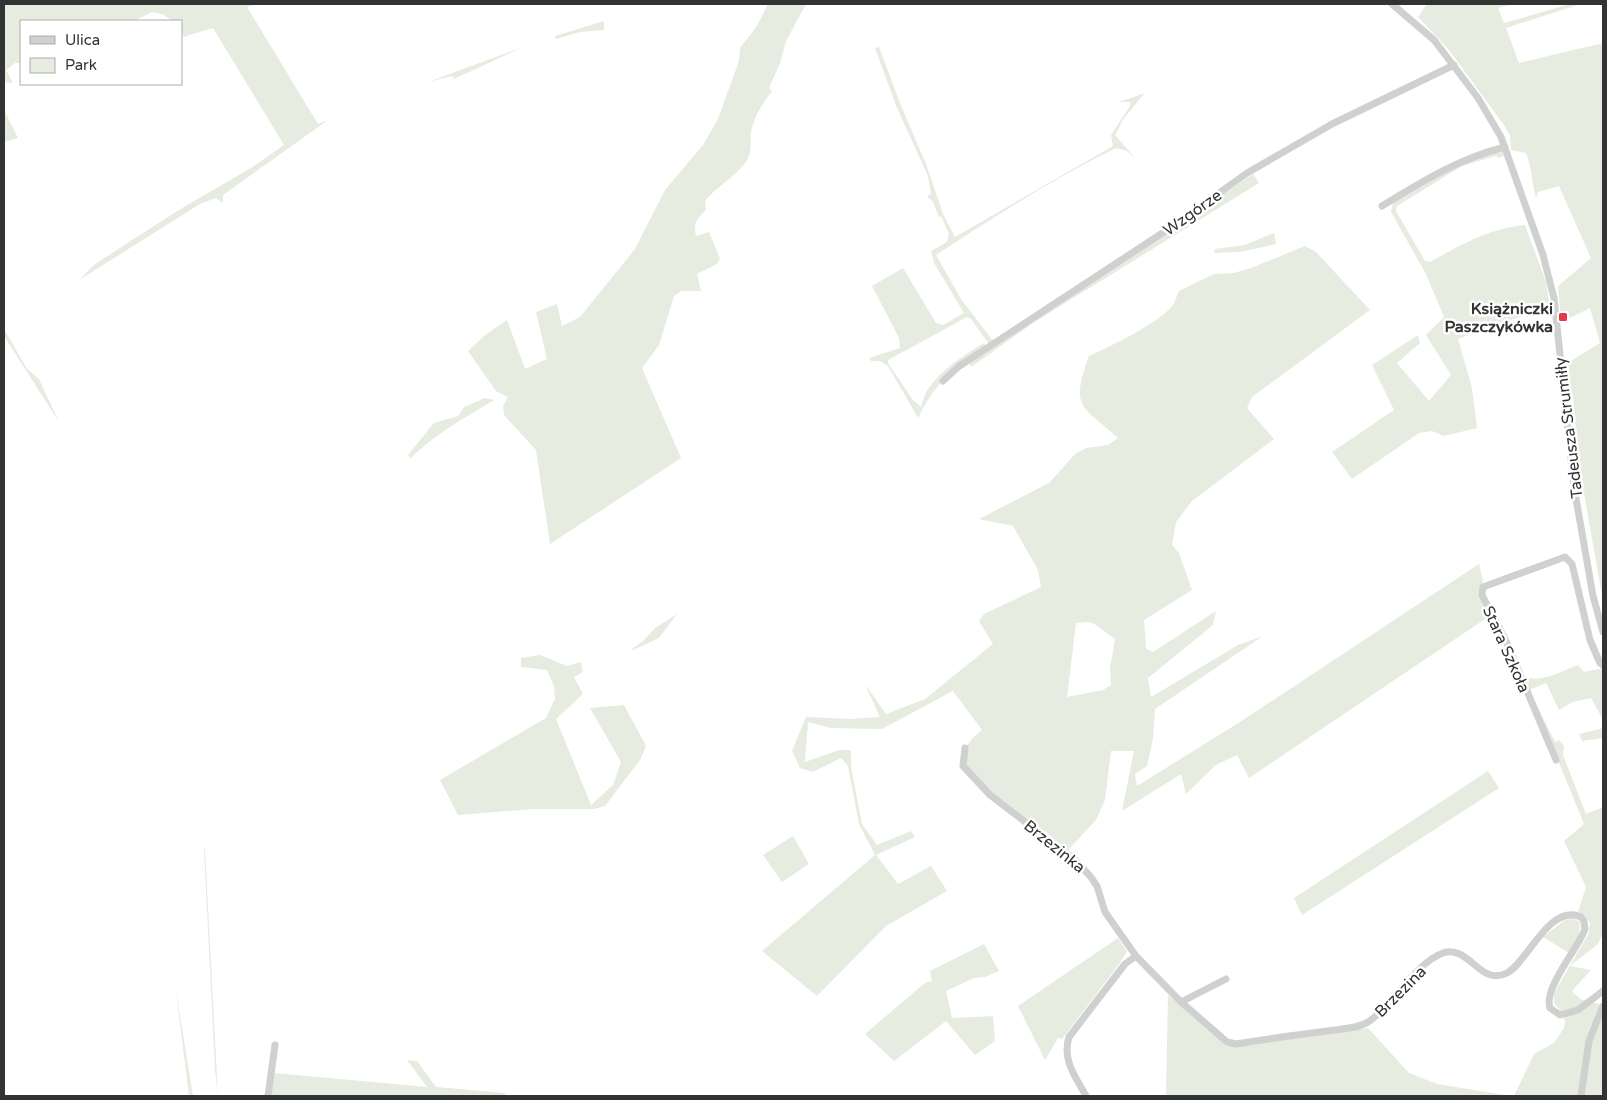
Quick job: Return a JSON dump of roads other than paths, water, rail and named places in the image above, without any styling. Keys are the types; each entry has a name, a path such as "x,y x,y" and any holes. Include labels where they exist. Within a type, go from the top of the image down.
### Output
{"street":[{"name":"Tadeusza Strumiłły","path":"1392,4 1434,40 1478,98 1501,137 1551,282 1574,487 1593,596 1603,632"},
{"name":"Wzgórze","path":"943,381 958,367 1159,235 1247,173 1332,124 1454,65"},
{"path":"1382,206 1455,164 1481,153 1505,147"},
{"name":"Stara Szkoła","path":"1556,760 1506,641 1482,595 1483,587 1565,557 1572,564 1590,640 1600,663 1603,665"},
{"name":"Brzezinka","path":"965,748 963,766 982,787 1074,859 1090,876 1097,886 1105,912 1136,956"},
{"name":"Brzezina","path":"1136,956 1181,1002 1230,1043 1351,1027 1370,1021 1428,962 1441,954 1457,953 1485,974 1499,976 1514,969 1535,939 1557,920 1576,915 1584,921 1585,929 1552,990 1549,1005 1553,1011 1560,1015 1571,1014 1603,991"},
{"path":"1086,1096 1068,1062 1065,1048 1069,1037 1125,964 1136,956"},
{"path":"1181,1002 1226,979"},
{"path":"1581,1096 1588,1041 1603,1006"},
{"path":"268,1096 275,1045"}],"place":[{"name":"Książniczki Paszczykówka","path":"1563,317"}]}
